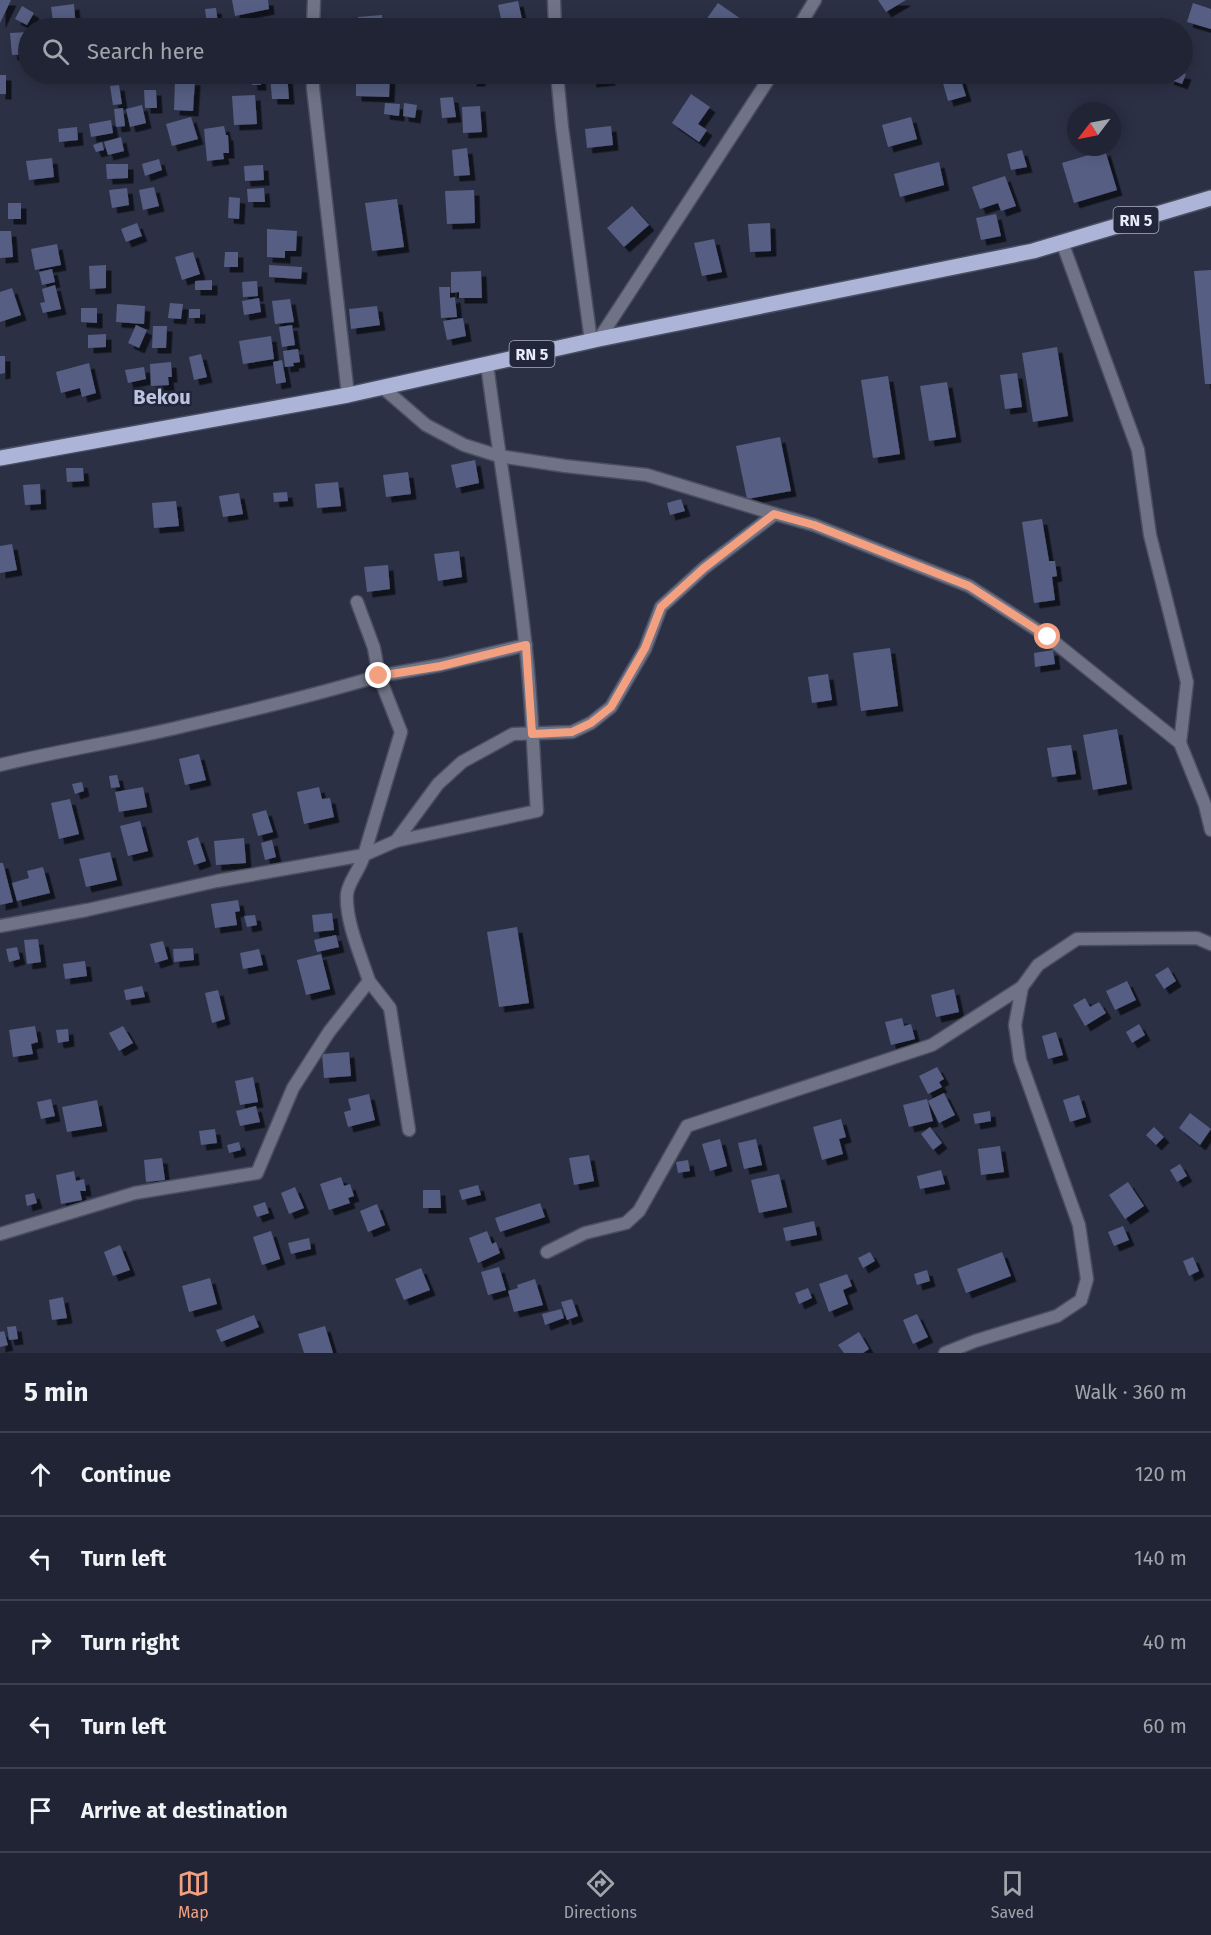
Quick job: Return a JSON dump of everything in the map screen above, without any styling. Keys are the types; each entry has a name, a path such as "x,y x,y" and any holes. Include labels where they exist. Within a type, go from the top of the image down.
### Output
{"main road":[{"name":"RN 5","path":"0,458 348,395 595,340 1033,251 1211,198"}],"street":[{"path":"313,18 314,0"},
{"path":"554,0 555,18"},
{"path":"804,18 815,0"},
{"path":"313,84 348,395"},
{"path":"558,84 562,127 595,340"},
{"path":"595,340 765,84"},
{"path":"1062,242 1138,450 1150,535 1187,682 1180,743 1205,805 1211,830"},
{"path":"0,926 87,910 217,881 364,855 396,841 537,811 526,645 514,545 487,364"},
{"path":"381,387 426,425 464,445 499,456 647,475 814,525 969,586 1048,637 1180,743"},
{"path":"396,841 438,784 462,762 486,751 513,734 572,732 591,723 611,707 645,648 661,607 704,568 774,514"},
{"path":"357,602 375,648 379,676 401,732 362,866 347,891 348,913 369,981 390,1008 409,1130"},
{"path":"0,765 183,727 268,705 303,699 379,676 441,666 526,645"},
{"path":"547,1252 585,1233 626,1223 639,1211 687,1126 932,1045 1022,987 1038,965 1077,939 1197,939 1211,944"},
{"path":"0,1234 135,1193 257,1173 293,1088 329,1032 369,981"},
{"path":"945,1353 975,1341 1057,1316 1081,1300 1087,1279 1079,1225 1020,1060 1014,1025 1022,987"}],"building":[{"path":"0,0 11,0 0,23"},
{"path":"232,0 268,0 269,9 235,16"},
{"path":"878,0 906,0 886,12"},
{"path":"518,1 522,18 501,18 498,5"},
{"path":"718,3 740,18 707,18"},
{"path":"1193,3 1211,9 1211,29 1193,24 1193,18 1188,18"},
{"path":"74,4 75,18 53,18 51,7"},
{"path":"22,6 34,13 31,18 15,19"},
{"path":"216,8 217,18 206,18 205,9"},
{"path":"382,15 382,18 358,18"},
{"path":"10,33 18,33 18,55 12,55"},
{"path":"0,75 6,75 6,94 0,94"},
{"path":"175,84 195,84 193,111 174,110"},
{"path":"271,84 288,84 289,99 272,99"},
{"path":"356,84 390,84 389,97 356,96"},
{"path":"943,84 962,84 966,96 948,101"},
{"path":"119,85 122,104 113,105 110,86"},
{"path":"144,90 156,90 157,108 145,108"},
{"path":"691,94 710,107 698,124 707,130 699,142 672,123"},
{"path":"255,95 257,124 234,125 232,96"},
{"path":"453,97 456,117 442,118 440,98"},
{"path":"385,103 400,104 399,116 384,114"},
{"path":"404,103 417,105 415,118 403,116"},
{"path":"142,105 146,123 130,127 126,109"},
{"path":"480,106 482,132 463,133 462,107"},
{"path":"123,108 125,126 116,127 114,109"},
{"path":"191,117 198,139 172,146 166,124"},
{"path":"911,117 917,139 888,147 882,125"},
{"path":"111,120 113,133 91,137 89,124"},
{"path":"224,126 226,135 228,135 229,153 223,153 224,159 207,161 204,129"},
{"path":"611,126 613,145 587,148 585,129"},
{"path":"77,127 78,140 59,142 58,129"},
{"path":"121,137 124,151 108,155 104,142"},
{"path":"102,142 104,150 96,152 93,145"},
{"path":"467,148 470,175 454,176 452,150"},
{"path":"1022,150 1027,167 1011,170 1007,154"},
{"path":"1085,156 1107,156 1117,190 1074,203 1062,163"},
{"path":"52,158 54,177 29,180 26,161"},
{"path":"159,159 162,170 145,176 142,164"},
{"path":"939,162 944,185 900,197 894,174"},
{"path":"106,164 128,164 128,178 107,179"},
{"path":"263,165 264,180 245,181 244,166"},
{"path":"1005,176 1016,206 1001,211 998,203 980,209 972,187"},
{"path":"154,187 159,206 143,210 139,190"},
{"path":"127,188 129,205 112,208 109,190"},
{"path":"264,188 265,202 248,202 247,189"},
{"path":"474,190 475,223 447,224 445,191"},
{"path":"229,197 240,198 239,219 228,218"},
{"path":"397,199 404,247 372,251 365,203"},
{"path":"8,203 21,203 21,219 8,219"},
{"path":"632,206 649,225 624,247 607,228"},
{"path":"996,214 1001,236 981,240 976,218"},
{"path":"137,223 142,236 126,242 121,229"},
{"path":"770,223 771,251 750,252 748,224"},
{"path":"267,229 297,231 296,251 285,251 285,258 267,257"},
{"path":"0,231 11,231 13,257 0,258"},
{"path":"714,239 722,272 702,276 694,243"},
{"path":"57,244 61,265 35,270 31,249"},
{"path":"193,252 200,274 182,280 175,257"},
{"path":"225,252 238,252 238,267 224,267"},
{"path":"106,265 106,288 90,289 89,266"},
{"path":"269,265 302,267 301,279 269,277"},
{"path":"52,269 55,282 42,285 39,272"},
{"path":"1211,270 1211,384 1205,384 1194,271"},
{"path":"481,271 482,298 459,298 459,292 451,293 451,272"},
{"path":"212,280 212,290 195,290 195,281"},
{"path":"257,281 258,296 243,297 242,282"},
{"path":"55,285 61,309 43,313 40,303 45,302 42,289"},
{"path":"439,287 450,287 450,298 455,297 457,317 441,318"},
{"path":"12,288 21,315 0,322 0,292"},
{"path":"259,298 261,312 244,315 242,301"},
{"path":"290,299 294,322 275,324 272,301"},
{"path":"170,303 183,304 181,319 168,318"},
{"path":"117,304 145,306 144,324 116,322"},
{"path":"377,306 380,325 351,329 349,309"},
{"path":"81,308 97,308 97,323 81,322"},
{"path":"189,309 200,309 200,318 189,318"},
{"path":"463,318 466,336 447,340 443,321"},
{"path":"136,325 147,330 139,348 128,343"},
{"path":"292,325 295,345 282,347 279,327"},
{"path":"153,326 167,326 166,348 152,348"},
{"path":"106,334 106,347 88,348 88,335"},
{"path":"271,336 274,359 243,364 239,341"},
{"path":"1057,347 1068,416 1033,422 1022,353"},
{"path":"298,349 300,362 293,363 294,366 285,367 283,351"},
{"path":"201,354 207,377 194,380 189,357"},
{"path":"0,356 5,356 5,373 0,374"},
{"path":"282,360 286,382 276,384 273,362"},
{"path":"171,362 172,377 168,377 169,385 151,386 150,364"},
{"path":"89,363 96,393 82,397 80,388 61,393 56,372"},
{"path":"144,367 146,379 128,383 125,370"},
{"path":"1017,373 1022,407 1005,409 1000,375"},
{"path":"888,376 900,454 873,458 861,380"},
{"path":"947,382 956,437 929,441 920,386"},
{"path":"780,437 791,491 747,499 736,446"},
{"path":"475,460 479,483 456,488 451,465"},
{"path":"66,468 83,468 84,481 67,482"},
{"path":"408,472 411,494 386,497 383,475"},
{"path":"338,482 341,506 317,508 315,484"},
{"path":"40,484 41,504 25,505 23,485"},
{"path":"287,492 288,501 274,502 273,493"},
{"path":"239,493 243,514 223,517 219,496"},
{"path":"681,499 685,511 670,515 667,503"},
{"path":"176,501 179,526 154,528 152,503"},
{"path":"1042,519 1049,561 1055,561 1057,576 1052,577 1055,600 1034,603 1022,522"},
{"path":"12,544 17,570 0,573 0,546"},
{"path":"459,551 462,577 438,581 434,554"},
{"path":"388,565 390,589 367,592 364,567"},
{"path":"890,648 898,706 861,711 853,653"},
{"path":"1053,650 1055,664 1035,667 1034,653"},
{"path":"828,674 832,700 812,703 808,677"},
{"path":"1117,729 1127,784 1093,790 1083,735"},
{"path":"1071,745 1076,774 1052,777 1047,748"},
{"path":"199,754 206,780 185,785 179,759"},
{"path":"117,775 120,787 111,788 109,776"},
{"path":"82,782 84,791 75,794 72,784"},
{"path":"143,787 147,807 119,812 115,792"},
{"path":"319,787 322,799 330,798 334,817 304,824 297,792"},
{"path":"70,799 79,834 59,839 51,803"},
{"path":"266,810 273,832 258,836 252,814"},
{"path":"140,821 148,851 128,856 120,826"},
{"path":"198,837 206,861 194,865 187,841"},
{"path":"244,838 246,863 216,865 214,841"},
{"path":"272,840 276,857 265,860 261,843"},
{"path":"110,852 117,880 86,887 79,859"},
{"path":"0,863 3,863 13,902 0,905"},
{"path":"43,867 50,893 17,901 12,883 29,878 27,871"},
{"path":"238,900 240,911 235,912 237,925 215,928 211,904"},
{"path":"332,913 334,930 314,932 312,915"},
{"path":"255,915 257,925 247,927 244,916"},
{"path":"517,927 529,1003 499,1007 487,932"},
{"path":"336,935 339,947 317,952 314,940"},
{"path":"38,939 41,962 27,964 24,940"},
{"path":"163,941 168,959 155,963 150,944"},
{"path":"17,947 20,959 9,962 6,949"},
{"path":"193,948 194,960 174,962 173,949"},
{"path":"259,949 263,965 243,969 240,953"},
{"path":"321,954 330,989 306,995 297,960"},
{"path":"85,961 87,976 65,979 63,964"},
{"path":"1168,967 1176,981 1164,989 1155,975"},
{"path":"1127,981 1136,1000 1115,1010 1106,991"},
{"path":"142,986 145,997 126,1000 124,990"},
{"path":"954,989 959,1012 936,1017 931,995"},
{"path":"218,990 225,1019 212,1023 205,993"},
{"path":"1085,998 1090,1007 1099,1002 1106,1013 1085,1026 1073,1005"},
{"path":"902,1018 904,1026 911,1024 915,1039 891,1045 885,1022"},
{"path":"1139,1024 1145,1035 1132,1043 1126,1032"},
{"path":"35,1026 38,1042 31,1044 33,1054 13,1057 9,1030"},
{"path":"123,1026 133,1043 119,1051 109,1033"},
{"path":"68,1029 69,1041 58,1043 56,1030"},
{"path":"1056,1032 1063,1055 1048,1059 1042,1036"},
{"path":"349,1052 351,1076 324,1078 322,1054"},
{"path":"937,1067 944,1079 939,1082 942,1087 928,1094 919,1076"},
{"path":"253,1077 258,1102 240,1105 235,1081"},
{"path":"944,1093 955,1115 939,1123 928,1101"},
{"path":"369,1094 375,1120 348,1127 344,1112 351,1110 348,1099"},
{"path":"1079,1095 1086,1117 1070,1122 1063,1100"},
{"path":"51,1099 55,1116 41,1119 37,1102"},
{"path":"927,1099 933,1121 909,1127 903,1105"},
{"path":"97,1100 102,1126 67,1132 62,1107"},
{"path":"256,1106 260,1122 240,1126 236,1111"},
{"path":"990,1111 991,1121 975,1124 973,1114"},
{"path":"1190,1113 1211,1129 1200,1145 1179,1128"},
{"path":"841,1119 846,1137 839,1139 843,1154 822,1160 813,1127"},
{"path":"930,1127 942,1143 933,1150 921,1134"},
{"path":"1154,1127 1164,1137 1156,1145 1146,1135"},
{"path":"215,1129 217,1143 201,1145 199,1131"},
{"path":"720,1139 727,1166 710,1171 702,1144"},
{"path":"756,1139 762,1165 744,1169 738,1143"},
{"path":"239,1142 241,1150 229,1153 227,1145"},
{"path":"1000,1146 1004,1172 981,1175 978,1149"},
{"path":"589,1155 594,1181 574,1185 569,1158"},
{"path":"162,1158 165,1180 146,1182 144,1160"},
{"path":"688,1160 690,1171 678,1173 676,1162"},
{"path":"1180,1164 1187,1176 1177,1182 1170,1170"},
{"path":"941,1170 945,1184 920,1189 917,1176"},
{"path":"74,1171 76,1181 84,1179 86,1191 80,1191 82,1200 61,1204 56,1175"},
{"path":"779,1174 787,1207 759,1213 751,1180"},
{"path":"341,1177 344,1186 350,1184 354,1196 348,1198 350,1203 329,1210 320,1184"},
{"path":"1128,1182 1144,1206 1125,1219 1109,1195"},
{"path":"478,1185 481,1195 462,1200 459,1190"},
{"path":"295,1187 304,1208 289,1214 281,1193"},
{"path":"423,1190 440,1190 441,1208 423,1208"},
{"path":"34,1193 37,1203 27,1206 25,1195"},
{"path":"265,1202 269,1213 257,1217 253,1206"},
{"path":"540,1203 545,1217 500,1232 495,1218"},
{"path":"377,1204 385,1225 368,1232 360,1211"},
{"path":"814,1221 817,1235 786,1241 783,1228"},
{"path":"1123,1226 1129,1240 1114,1246 1108,1232"},
{"path":"271,1231 280,1259 262,1265 253,1237"},
{"path":"487,1231 492,1244 496,1242 500,1253 478,1263 469,1238"},
{"path":"309,1238 311,1249 291,1254 288,1243"},
{"path":"120,1245 130,1270 113,1276 104,1252"},
{"path":"870,1252 875,1261 863,1268 858,1258"},
{"path":"1002,1252 1011,1276 966,1293 957,1269"},
{"path":"1193,1257 1199,1271 1189,1276 1183,1261"},
{"path":"499,1267 506,1290 488,1295 481,1272"},
{"path":"421,1268 430,1290 404,1300 395,1279"},
{"path":"927,1270 930,1281 917,1285 914,1274"},
{"path":"847,1274 852,1286 843,1290 848,1304 829,1312 819,1284"},
{"path":"210,1278 217,1304 189,1312 182,1286"},
{"path":"535,1279 543,1305 514,1312 508,1291 518,1288 517,1285"},
{"path":"808,1288 812,1298 799,1304 795,1293"},
{"path":"63,1297 67,1318 52,1320 49,1300"},
{"path":"572,1299 578,1316 567,1320 561,1302"},
{"path":"561,1309 564,1318 545,1325 542,1314"},
{"path":"917,1314 928,1337 913,1344 903,1320"},
{"path":"254,1315 259,1327 221,1342 216,1330"},
{"path":"16,1326 18,1339 9,1340 7,1327"},
{"path":"325,1326 333,1353 304,1353 298,1334"},
{"path":"4,1331 8,1345 0,1347 0,1332"},
{"path":"859,1332 869,1349 863,1353 844,1353 838,1345"}],"district":[{"name":"Bekou","path":"162,397"}],"route":[{"path":"379,676 441,666 526,645 532,734 572,732 591,723 611,707 645,648 661,607 704,568 774,514 814,525 969,586 1048,637"}]}
